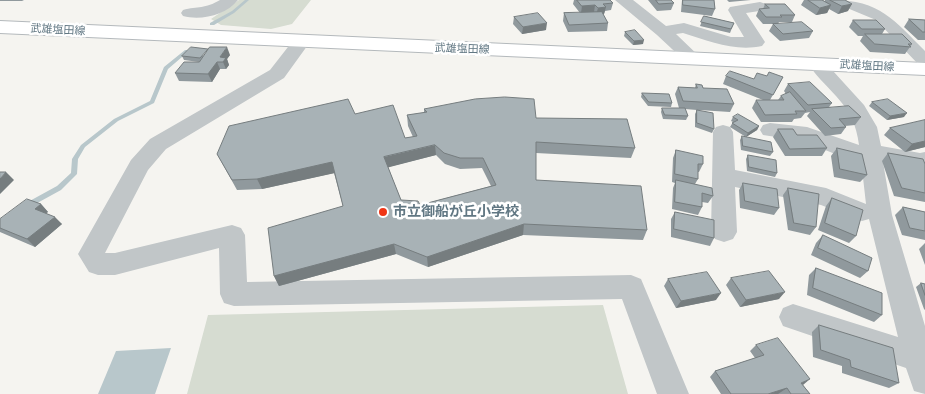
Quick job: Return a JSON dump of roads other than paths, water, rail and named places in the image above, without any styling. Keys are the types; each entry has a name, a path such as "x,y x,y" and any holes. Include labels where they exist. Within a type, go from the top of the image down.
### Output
{"main road":[{"name":"武雄塩田線","path":"0,27 925,69"}],"street":[{"path":"188,13 206,14 216,10 230,0"},
{"path":"623,0 663,31 693,58"},
{"path":"840,0 882,17 925,61"},
{"path":"663,31 684,28 730,42 756,42 736,10 760,7"},
{"path":"301,42 277,74 158,144 139,166 91,254 98,264 115,264 232,235 234,294 631,287 673,394"},
{"path":"817,64 861,114 867,127 880,215 923,366"},
{"path":"770,130 807,134 853,153 871,152 920,161 925,160"},
{"path":"724,132 724,232"},
{"path":"724,176 826,197 865,213 880,215"},
{"path":"792,317 923,366"}],"waterway":[{"path":"212,24 233,12 247,0"},
{"path":"28,205 59,188 74,174 75,159 83,146 116,120 152,102 166,68 187,51"}],"place":[{"name":"市立御船が丘小学校","path":"383,212"}]}
